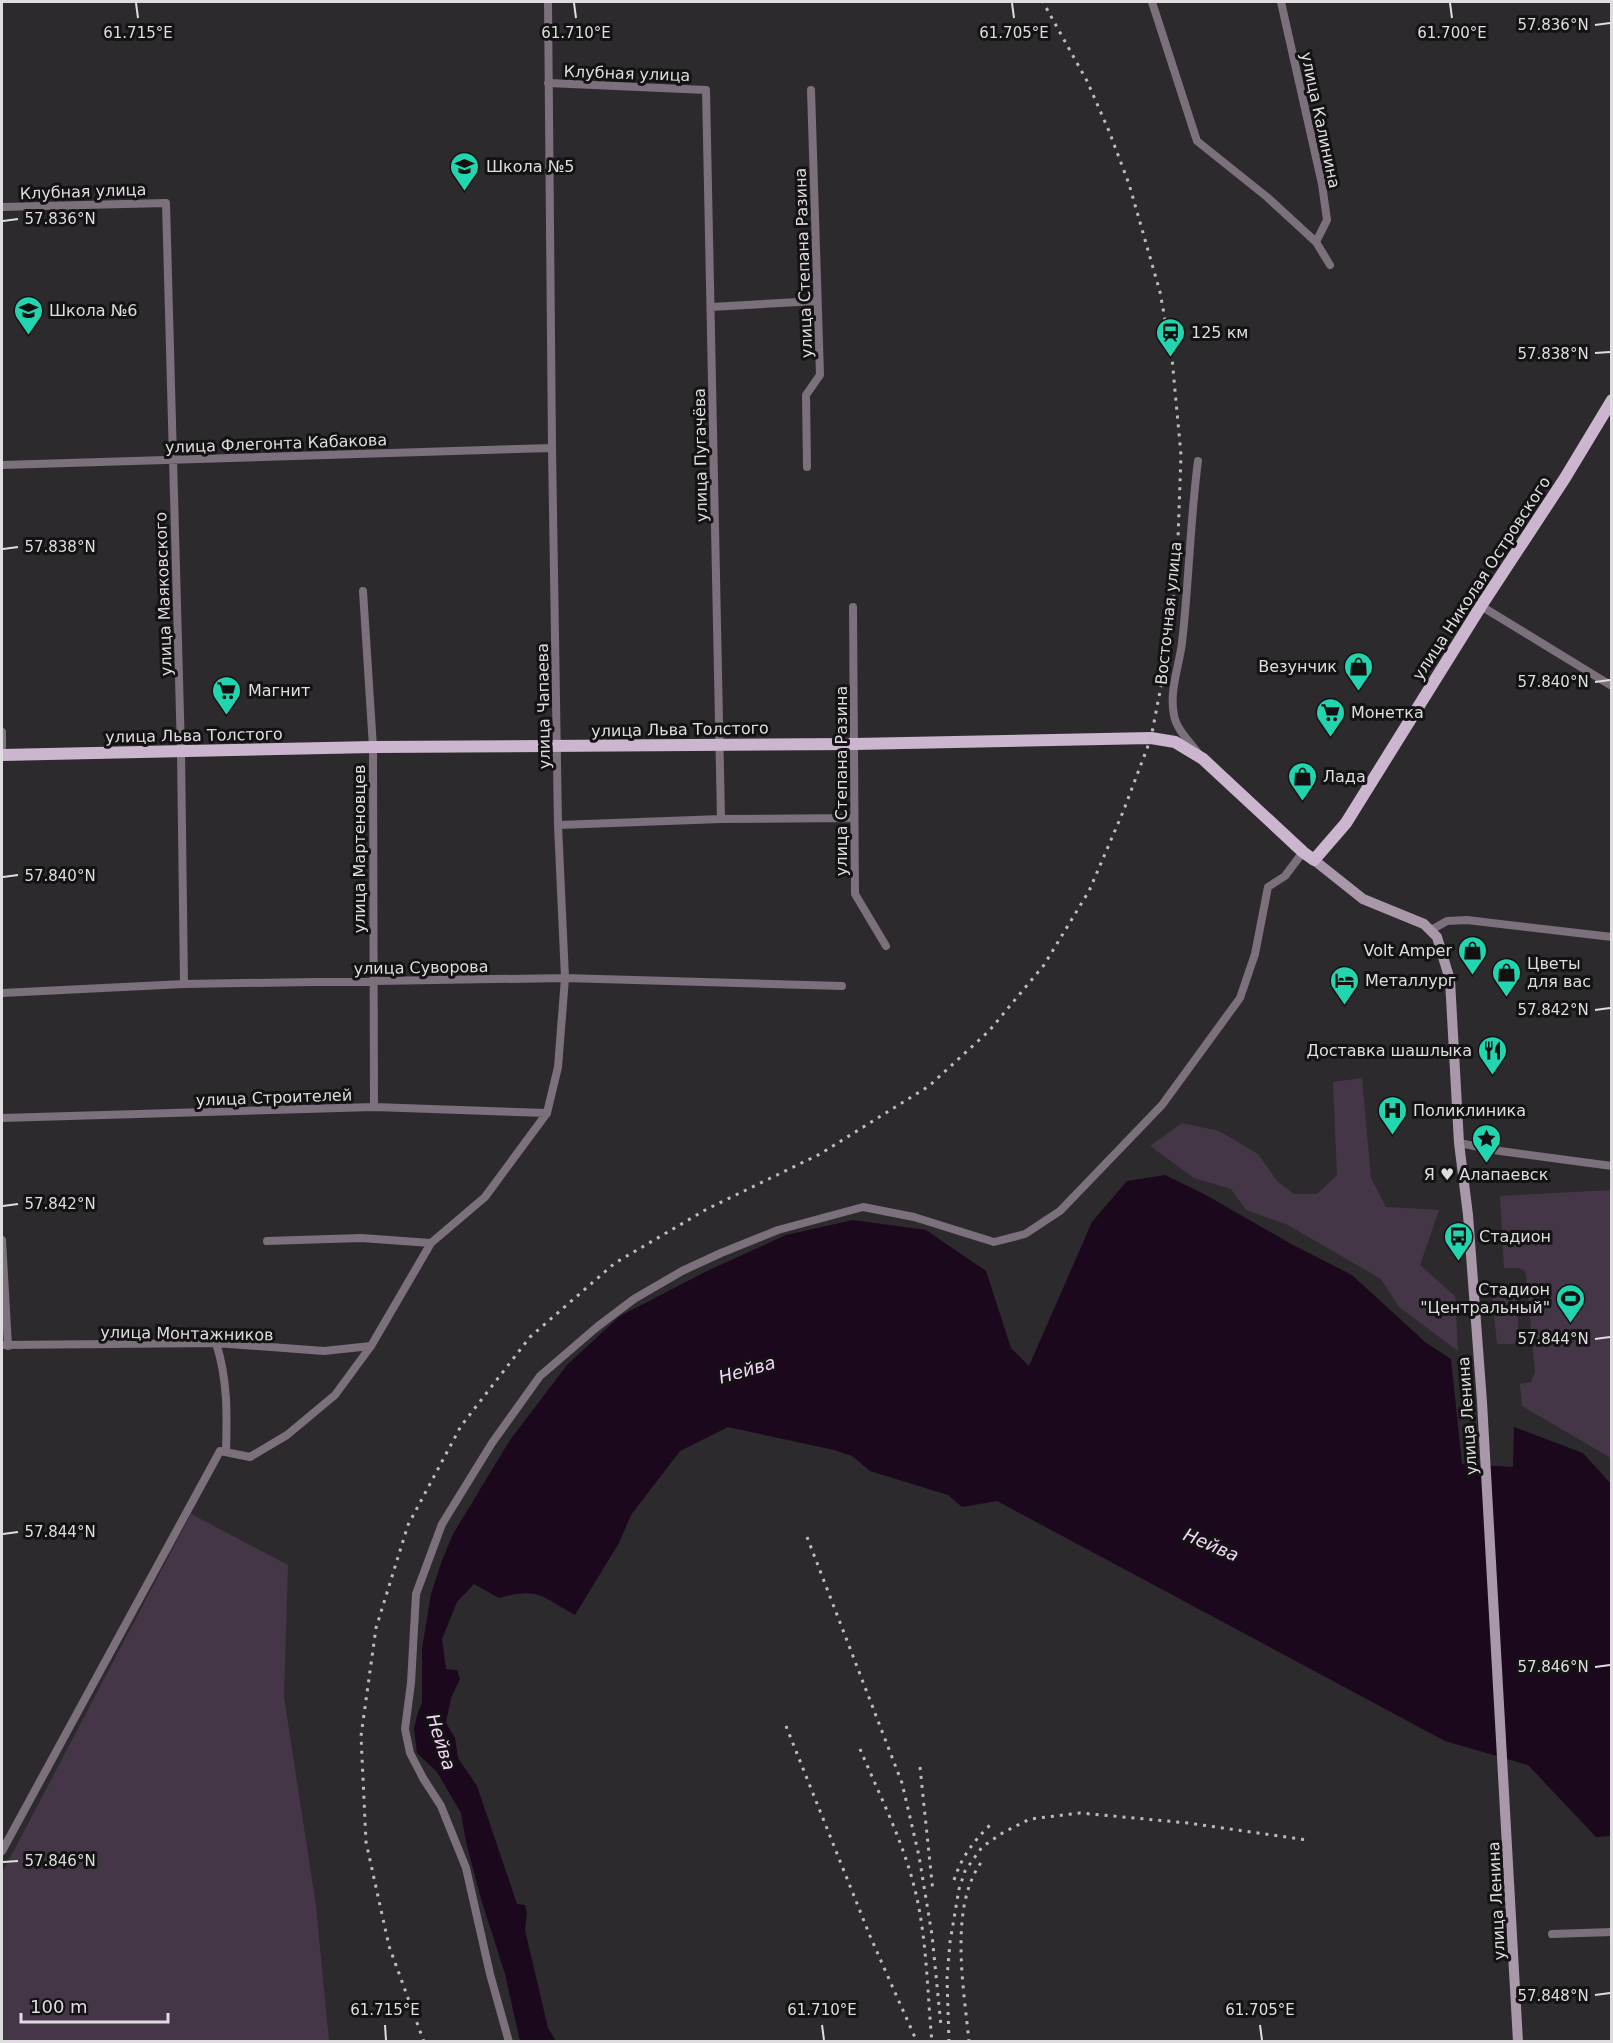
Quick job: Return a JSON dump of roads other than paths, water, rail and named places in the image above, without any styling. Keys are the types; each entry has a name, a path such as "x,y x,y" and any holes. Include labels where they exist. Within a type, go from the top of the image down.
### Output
{"main road":[{"name":"улица Николая Островского","path":"1314,860 1346,823 1481,606 1611,404"},
{"name":"улица Льва Толстого","path":"2,755 373,747 854,744 1151,738 1175,742 1203,759 1314,860"},
{"path":"1314,860 1363,899 1424,924 1431,930"},
{"name":"улица Ленина","path":"1431,930 1437,937 1450,980 1459,1143 1468,1215 1482,1402 1518,2042"}],"street":[{"name":"улица Чапаева","path":"226,1452 250,1457 288,1435 335,1395 371,1346 431,1243 485,1197 547,1113 558,1067 565,978 558,825 548,2"},
{"path":"1152,2 1197,141 1267,197 1316,242 1330,266"},
{"name":"улица Калинина","path":"1281,2 1322,184 1327,220 1316,242"},
{"name":"Клубная улица","path":"548,83 706,90"},
{"name":"улица Пугачёва","path":"706,90 721,819"},
{"name":"улица Степана Разина","path":"807,467 806,395 820,375 811,90"},
{"name":"Клубная улица","path":"2,207 166,202"},
{"name":"улица Маяковского","path":"166,202 181,751 184,984"},
{"path":"711,307 817,302"},
{"name":"улица Флегонта Кабакова","path":"2,465 552,448"},
{"name":"Восточная улица","path":"1198,461 1191,513 1182,642 1172,698 1174,717 1184,735 1203,759"},
{"name":"улица Мартеновцев","path":"363,591 373,747 374,1107"},
{"path":"1481,606 1611,686"},
{"name":"улица Степана Разина","path":"854,607 855,894 886,946"},
{"path":"2,732 2,755"},
{"path":"558,825 721,819 854,818"},
{"path":"509,2042 490,1974 466,1868 441,1806 410,1753 405,1729 411,1683 416,1594 442,1524 492,1443 540,1376 634,1299 682,1270 778,1230 863,1207 914,1217 994,1242 1025,1234 1060,1211 1162,1105 1240,998 1255,954 1268,887 1285,876 1303,852"},
{"path":"1431,930 1447,921 1467,920 1611,937"},
{"name":"улица Суворова","path":"2,993 184,984 565,978 842,986"},
{"name":"улица Строителей","path":"2,1118 374,1107 547,1113"},
{"path":"1459,1143 1611,1166"},
{"path":"267,1241 361,1238 431,1243"},
{"path":"2,1240 5,1345"},
{"path":"2,1851 220,1451 226,1452 227,1399 222,1362 216,1343"},
{"name":"улица Монтажников","path":"5,1345 216,1343 324,1351 371,1346"},
{"path":"1552,1934 1611,1932"}],"water":[{"name":"Нейва","path":"1165,1175 1352,1275 1425,1342 1451,1359 1462,1464 1513,1467 1514,1427 1583,1453 1611,1484 1611,1836 1596,1837 1528,1765 1445,1741 997,1501 962,1507 948,1495 870,1471 852,1456 728,1427 680,1451 631,1515 619,1543 575,1615 539,1595 523,1593 499,1598 474,1584 457,1602 442,1639 446,1669 457,1670 460,1679 451,1698 446,1723 455,1738 458,1758 477,1786 517,1904 525,1905 527,1913 525,1930 548,2028 556,2041 520,2041 505,1974 466,1842 461,1813 437,1772 417,1753 414,1728 422,1703 422,1649 431,1594 441,1563 453,1534 510,1440 567,1365 620,1316 707,1271 786,1235 853,1220 926,1230 986,1271 1011,1348 1029,1366 1092,1222 1127,1181"}],"railway":[{"path":"424,2042 389,1946 366,1842 361,1736 376,1628 408,1525 461,1426 530,1337 615,1263 707,1209 820,1154 929,1086 989,1031 1044,965 1089,891 1123,812 1151,738 1167,655 1177,566 1181,455 1172,358 1160,292 1129,184 1087,81 1043,2"},
{"path":"807,1537 902,1783 919,1856 932,1935 941,2026"},
{"path":"786,1726 870,1936 917,2042"},
{"path":"860,1749 897,1834 914,1886 924,1943 932,2042"},
{"path":"920,1767 933,1892"},
{"path":"949,2042 947,1978 950,1942 959,1889 965,1871 982,1847 1004,1832 1030,1819 1080,1813 1188,1823 1307,1840"},
{"path":"954,1880 969,1850 991,1824"},
{"path":"969,2042 962,1973 962,1923 965,1900 972,1879 983,1860"}],"place":[{"name":"Школа №5","path":"465,192"},
{"name":"Школа №6","path":"28,336"},
{"name":"125 км","path":"1170,358"},
{"name":"Везунчик","path":"1358,692"},
{"name":"Магнит","path":"227,716"},
{"name":"Монетка","path":"1330,738"},
{"name":"Лада","path":"1302,802"},
{"name":"Volt Amper","path":"1473,976"},
{"name":"Цветы для вас","path":"1506,998"},
{"name":"Металлург","path":"1344,1006"},
{"name":"Доставка шашлыка","path":"1493,1076"},
{"name":"Поликлиника","path":"1392,1136"},
{"name":"Я ♥ Алапаевск","path":"1486,1164"},
{"name":"Стадион","path":"1458,1262"},
{"name":"Стадион \"Центральный\"","path":"1571,1324"}]}
